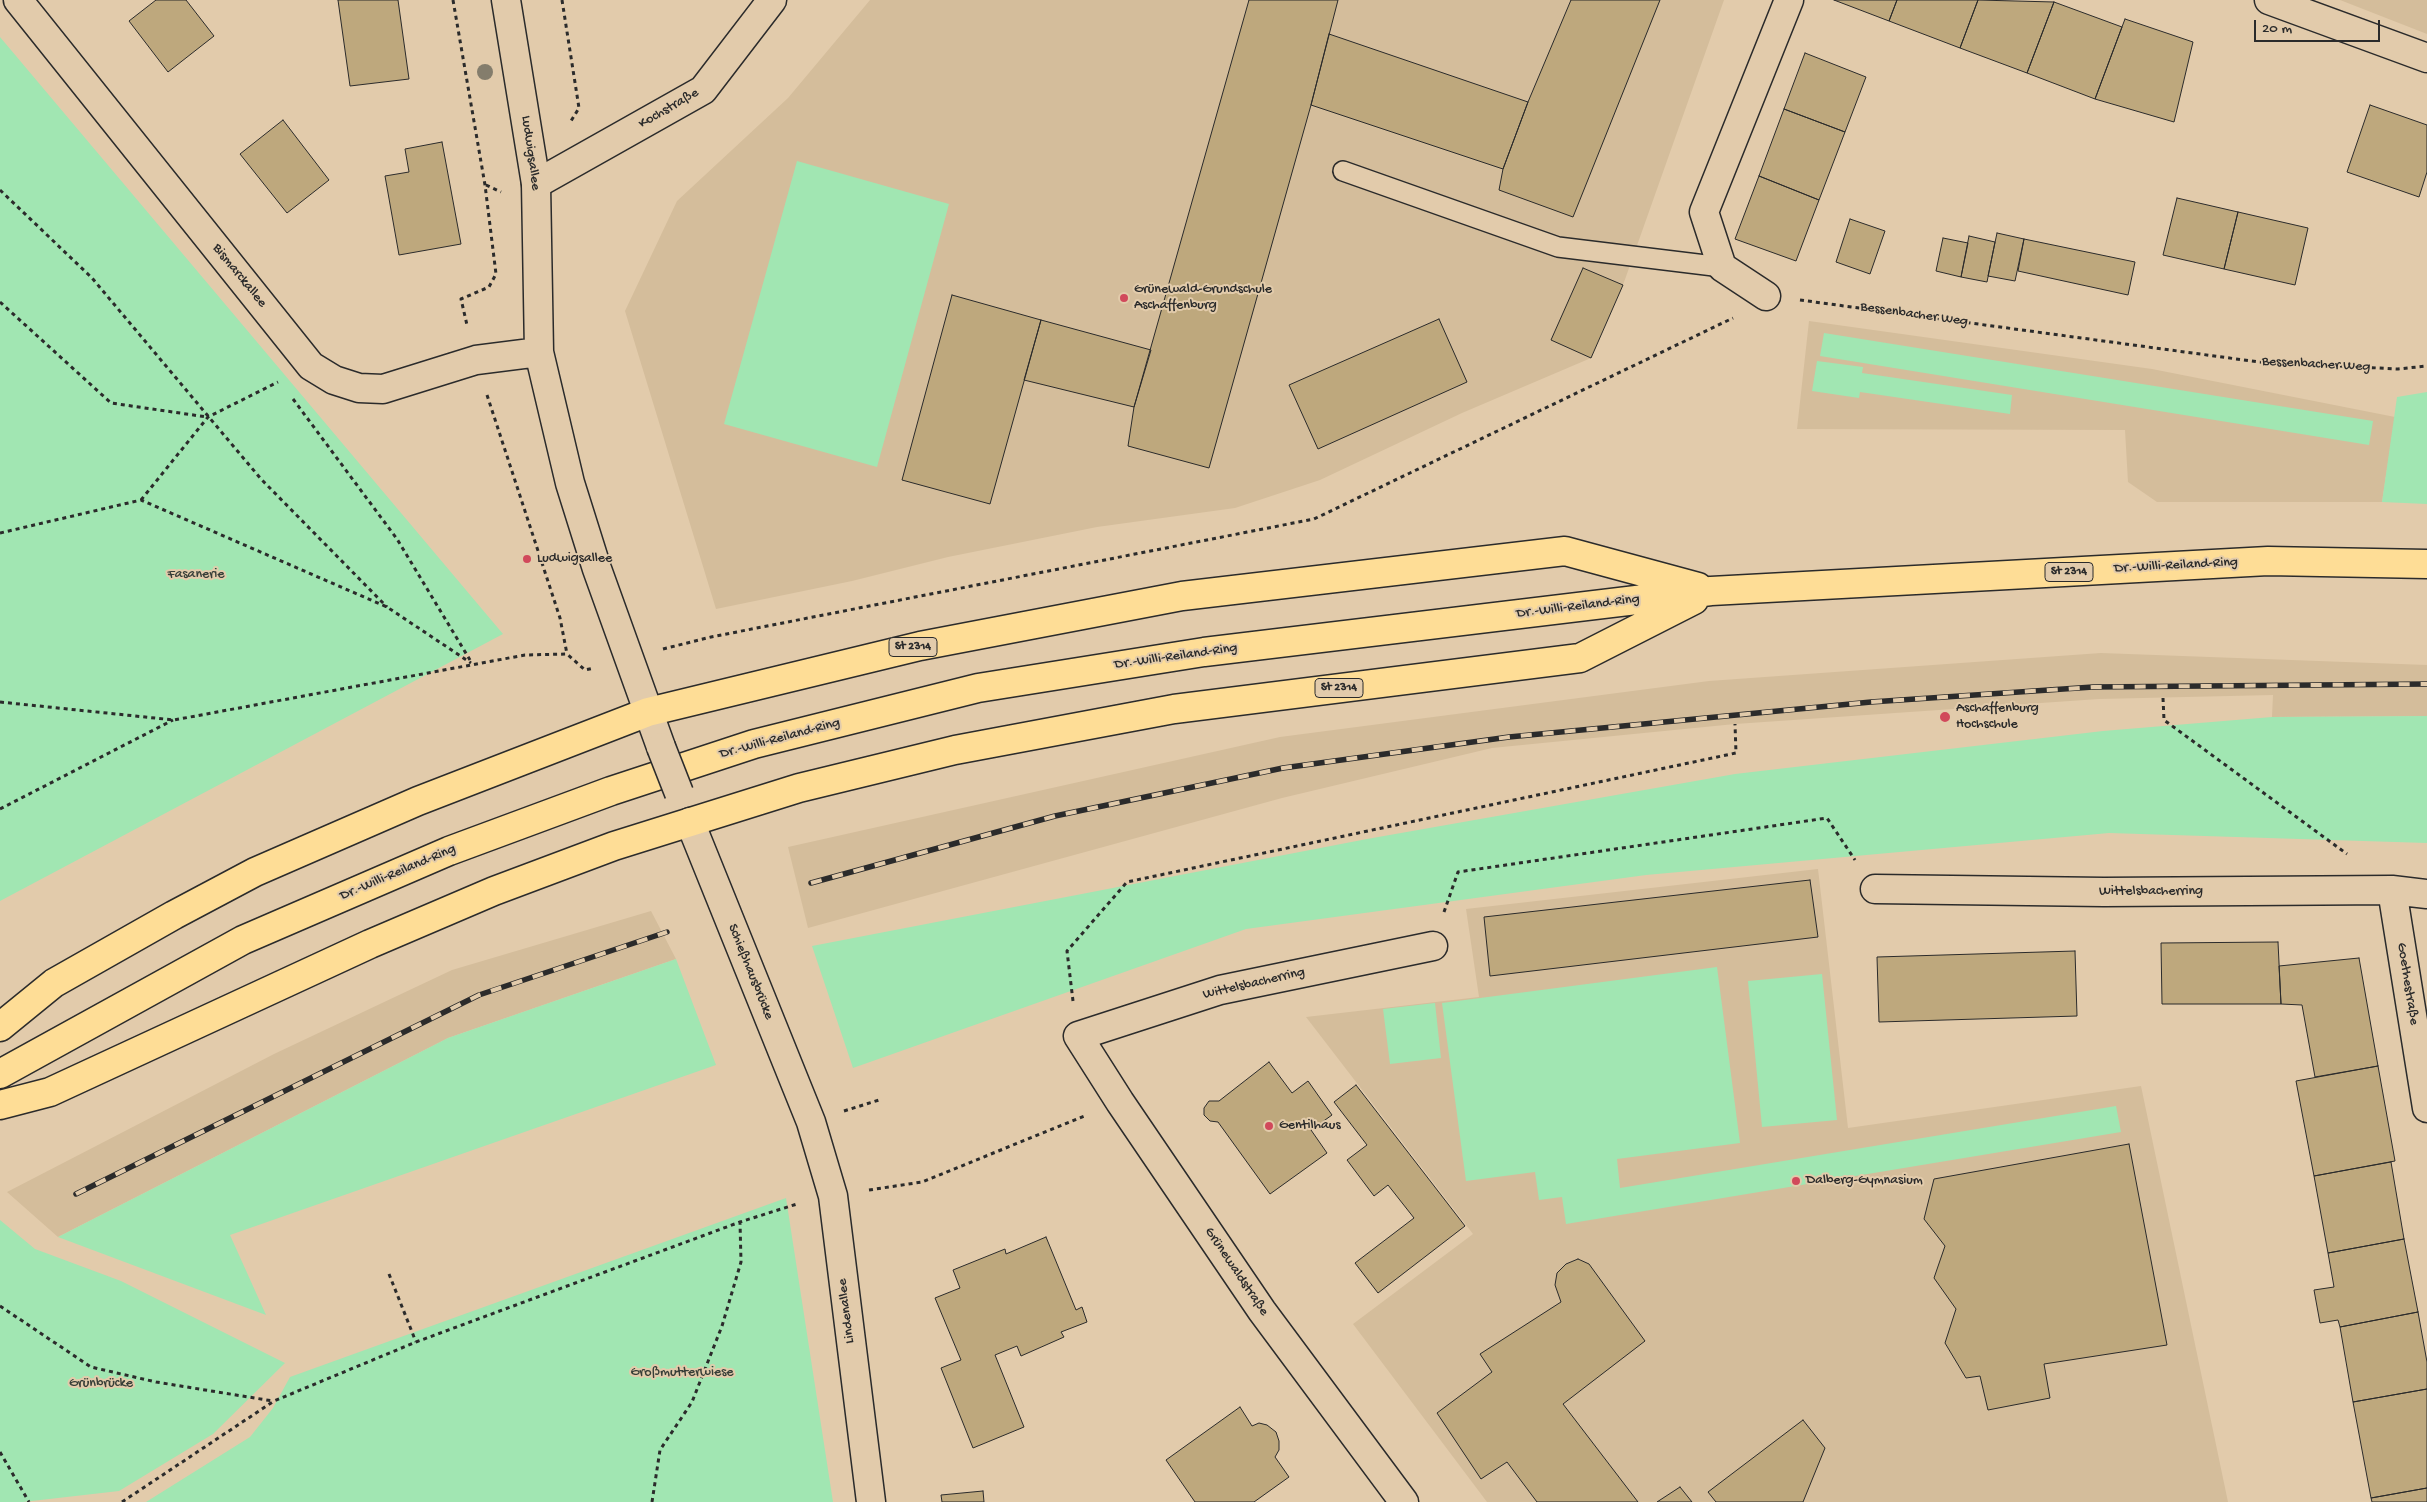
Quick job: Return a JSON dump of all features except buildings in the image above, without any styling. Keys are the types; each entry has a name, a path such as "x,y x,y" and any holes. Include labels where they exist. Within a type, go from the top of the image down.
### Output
{"highway":[{"name":"St 2314","path":"648,712 920,646 1182,596 1565,551 1711,591"},
{"name":"Dr.-Willi-Reiland-Ring","path":"0,1074 243,940 448,851 611,791 754,744 978,688 1165,658 1711,591 2268,561 2427,564"},
{"name":"St 2314","path":"690,822 799,788 955,750 1155,713 1580,658 1711,591"},
{"path":"0,1027 54,984 174,915 254,872 418,801 648,712"},
{"path":"0,1105 50,1092 370,944 494,891 614,846 690,822"}],"street":[{"name":"Bismarckallee","path":"18,0 311,366 334,380 359,388 383,389 476,360 540,352"},
{"name":"Ludwigsallee","path":"506,0 536,184 540,352 570,483 629,659 690,822"},
{"name":"Kochstraße","path":"536,184 703,90 772,0"},
{"path":"1766,296 1722,267 1704,212 1789,0"},
{"path":"2269,0 2427,58"},
{"name":"Schießhausbrücke","path":"690,822 811,1122"},
{"name":"Wittelsbacherring","path":"1875,888 2104,892 2392,890 2427,894"},
{"name":"Goethestraße","path":"2392,890 2427,1108"},
{"name":"Wittelsbacherring","path":"1078,1036 1220,990 1433,946"},
{"name":"Grünewaldstraße","path":"1078,1036 1120,1102 1262,1311 1404,1502"},
{"name":"Lindenallee","path":"811,1122 833,1196 870,1502"}],"lane":[{"path":"1343,171 1558,247 1722,267"}],"path":[{"path":"453,0 485,185 496,274 489,287 461,299 476,360 560,618 567,654 586,670 721,635 1314,519 1734,317 1766,296"},
{"path":"562,0 578,108 569,125"},
{"path":"0,190 92,278 260,479 387,607"},
{"name":"Bessenbacher Weg","path":"1766,296 2259,362 2398,369 2427,366"},
{"path":"0,302 111,403 208,417"},
{"path":"141,500 208,417 279,381 285,389"},
{"path":"291,397 397,539 472,663"},
{"path":"0,532 141,500 387,607 472,663"},
{"path":"0,702 174,720 311,696 472,663 525,655 567,654"},
{"path":"2163,698 2164,720 2354,860"},
{"path":"0,810 174,720"},
{"path":"1078,1036 1067,951 1127,882 1736,753 1735,724"},
{"path":"1433,946 1458,872 1827,818 1875,888"},
{"path":"833,1196 922,1182 1120,1102"},
{"path":"122,1502 274,1401 416,1342 777,1209"},
{"path":"652,1502 660,1450 692,1402 722,1326 741,1262 740,1222"},
{"path":"389,1274 416,1342"},
{"path":"0,1306 91,1366 156,1382 274,1401"},
{"path":"0,1452 28,1502"}],"shaded area":[{"name":"Grünewald-Grundschule Aschaffenburg","path":"870,0 1724,0 1623,285 1591,358 1462,413 1320,480 1235,508 1097,527 948,557 852,581 716,609 625,311 677,201 788,98"},
{"path":"2340,0 2427,0 2427,34"},
{"path":"1809,321 2152,369 2395,417 2382,502 2157,502 2128,482 2125,430 1797,429"},
{"path":"2101,653 2427,665 2427,716 2272,717 2273,695 2099,699 1735,724 1492,748 1282,798 808,928 788,847 1280,737 1709,681"},
{"name":"Dalberg-Gymnasium","path":"1818,869 1848,1128 2141,1086 2228,1502 1487,1502 1353,1324 1473,1234 1306,1017 1479,997 1466,909"},
{"path":"651,911 676,959 448,1038 58,1237 7,1192 274,1054 452,970"}],"green space":[{"name":"Fasanerie","path":"0,37 503,634 0,901"},
{"path":"797,161 949,204 877,467 724,424"},
{"path":"1824,333 2373,421 2369,445 1820,356"},
{"path":"1817,361 1863,367 1862,373 2012,395 2010,414 1860,392 1859,398 1812,391"},
{"path":"2427,392 2427,504 2382,502 2397,397"},
{"path":"2427,716 2427,843 2109,833 1646,875 1246,929 853,1068 812,946 1367,839 1735,774 2103,731 2272,717"},
{"path":"676,959 716,1065 230,1235 266,1315 58,1237 448,1038"},
{"path":"1717,967 1740,1143 1617,1159 1620,1188 2116,1106 2121,1132 1566,1224 1562,1197 1539,1200 1535,1172 1466,1181 1442,1003"},
{"path":"1822,974 1837,1120 1762,1127 1748,981"},
{"path":"1435,1003 1441,1058 1390,1064 1383,1009"},
{"name":"Großmutterwiese","path":"786,1198 833,1502 146,1502 250,1437 273,1408 290,1377"},
{"name":"Grünbrücke","path":"0,1220 35,1249 121,1281 285,1363 213,1434 119,1491 23,1502 0,1502"}],"railway":[{"path":"811,883 1055,816 1283,768 1509,737 1871,702 2093,687 2427,684"},
{"path":"76,1194 479,995 667,932"}],"place":[{"name":"Grünewald-Grundschule Aschaffenburg","path":"1124,298"},
{"name":"Ludwigsallee","path":"527,559"},
{"name":"Aschaffenburg Hochschule","path":"1945,717"},
{"name":"Gentilhaus","path":"1269,1126"},
{"name":"Dalberg-Gymnasium","path":"1796,1181"}]}
